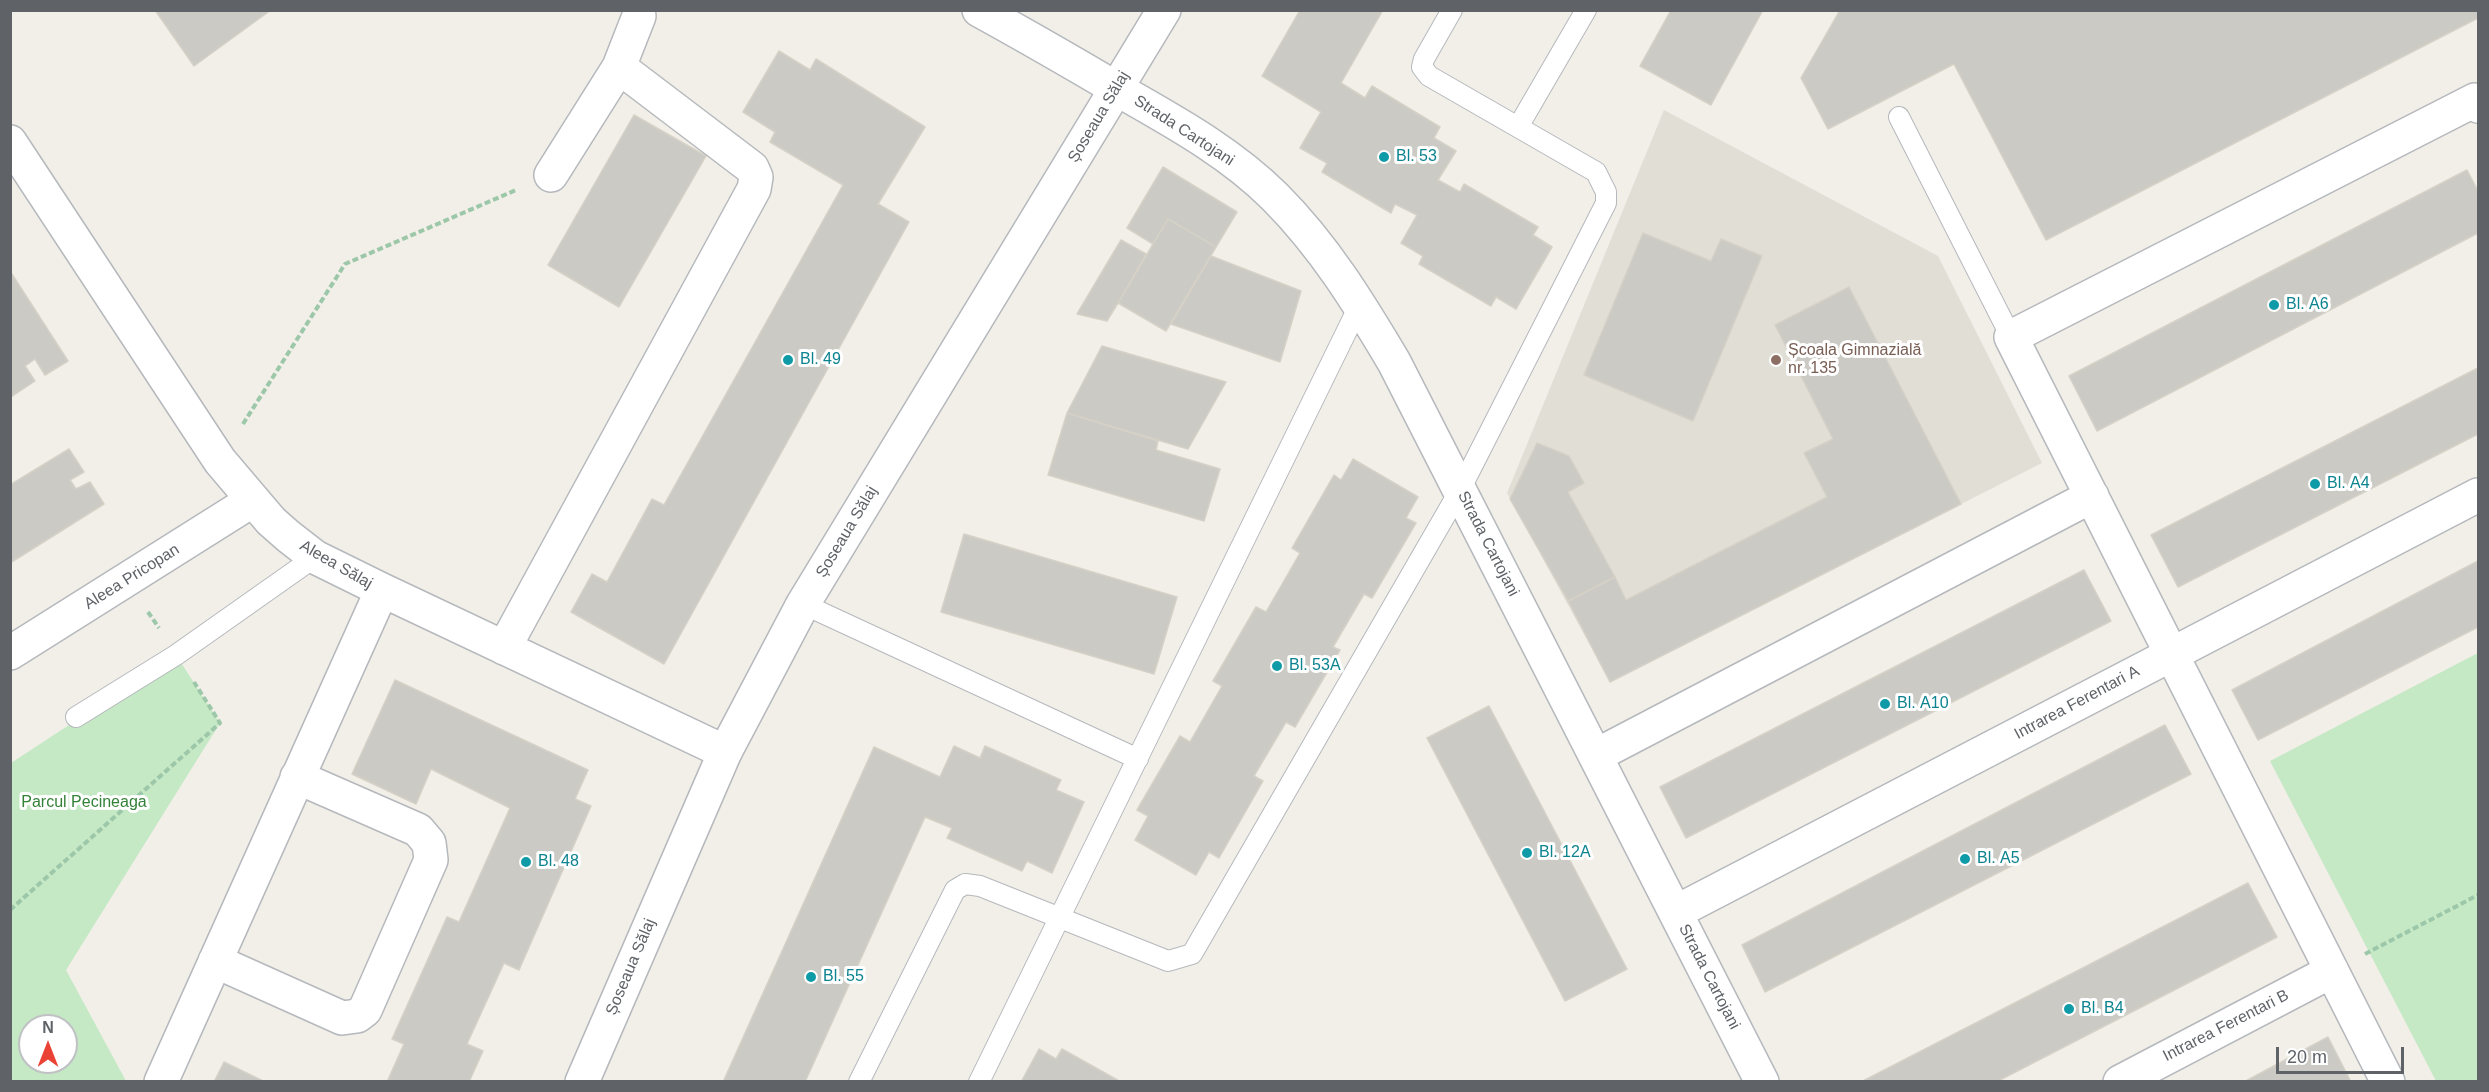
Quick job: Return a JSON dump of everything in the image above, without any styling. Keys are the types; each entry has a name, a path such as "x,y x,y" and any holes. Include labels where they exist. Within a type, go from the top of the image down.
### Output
{"street":[{"name":"Strada Cartojani","path":"979,10 1116,88 1223,153 1274,196 1322,249 1360,304 1394,362 1597,755 1762,1082"},
{"name":"Șoseaua Sălaj","path":"582,1082 725,752 803,604 1164,10"},
{"path":"551,175 619,67 637,12"},
{"path":"504,648 754,189 756,177 752,168 619,67"},
{"path":"2388,1082 2011,337 2475,100 2478,106"},
{"name":"Aleea Sălaj","path":"14,153 220,460 253,500 288,536 315,556 382,590 725,752"},
{"name":"Intrarea Ferentari A","path":"1676,912 2478,495"},
{"path":"1597,755 2092,496"},
{"name":"Aleea Pricopan","path":"10,653 253,500"},
{"path":"162,1082 382,590"},
{"path":"215,961 342,1018 357,1016 365,1010 370,999 431,860 429,843 418,830 297,777"},
{"name":"Intrarea Ferentari B","path":"2120,1082 2332,971"}],"lane":[{"path":"859,1082 955,890 965,884 980,886 1168,961 1192,954 1460,490 1605,203 1606,192 1596,172 1429,76 1422,67 1424,59 1452,10"},
{"path":"1518,127 1586,10"},
{"path":"1899,117 2011,337"},
{"path":"979,1082 1360,304"},
{"path":"76,717 176,655 315,556"},
{"path":"803,604 1138,759"}],"path":[{"path":"220,460 345,264 551,175"},
{"path":"10,910 220,723 127,580"},
{"path":"2332,971 2478,895"}],"shaded area":[{"name":"Școala Gimnazială nr. 135","path":"1664,110 1938,256 2042,463 1610,682 1507,493"}],"green space":[{"path":"2478,653 2478,1081 2436,1081 2270,761"},
{"name":"Parcul Pecineaga","path":"176,655 220,723 66,970 126,1081 11,1082 11,763"}],"building":[{"path":"155,10 271,10 194,66"},
{"name":"Bl. 53","path":"1300,10 1383,10 1341,83 1365,98 1372,86 1440,127 1434,138 1456,151 1438,180 1460,192 1464,184 1538,227 1533,235 1552,247 1516,309 1496,297 1491,306 1419,264 1423,256 1401,243 1417,215 1395,204 1391,213 1322,172 1327,163 1300,148 1321,112 1262,76"},
{"path":"1671,10 1763,10 1711,105 1640,66"},
{"path":"1840,10 2478,10 2478,18 2046,240 1954,64 1828,129 1801,78"},
{"name":"Bl. 49","path":"779,51 810,70 816,59 925,127 878,204 909,222 664,664 571,612 592,574 607,582 652,499 664,505 843,185 770,142 775,132 743,112"},
{"path":"634,115 706,156 619,307 548,265"},
{"path":"1163,167 1237,212 1216,247 1168,219 1153,244 1127,228"},
{"name":"Bl. A6","path":"2467,170 2478,191 2478,233 2097,431 2069,376"},
{"path":"1168,219 1216,247 1166,331 1118,303"},
{"path":"1643,233 1711,261 1721,239 1762,256 1693,421 1584,375"},
{"path":"1121,240 1146,254 1118,303 1107,321 1077,314"},
{"path":"1211,256 1301,291 1280,362 1171,324"},
{"path":"10,271 68,361 45,375 35,359 25,366 35,381 11,397"},
{"path":"1849,287 1961,504 1610,682 1568,601 1615,577 1626,600 1827,497 1804,453 1833,439 1775,325"},
{"path":"1102,346 1226,382 1188,449 1067,413"},
{"name":"Bl. A4","path":"2478,368 2478,434 2178,587 2151,535"},
{"path":"1067,413 1158,441 1156,450 1220,469 1204,521 1048,475"},
{"path":"1537,443 1569,456 1584,483 1568,492 1615,577 1568,601 1510,499"},
{"path":"69,449 84,472 70,480 76,489 90,482 104,504 10,563 10,485"},
{"name":"Bl. 53A","path":"1353,459 1418,497 1406,518 1416,523 1372,598 1364,594 1333,647 1340,650 1295,727 1286,722 1254,776 1263,781 1219,858 1209,852 1196,875 1135,840 1148,816 1137,810 1180,736 1190,742 1222,686 1213,681 1256,607 1266,612 1300,553 1292,548 1334,475 1341,480"},
{"path":"964,534 1177,597 1154,674 941,612"},
{"path":"2478,561 2478,627 2258,740 2232,690"},
{"name":"Bl. A10","path":"2084,570 2111,621 1686,838 1660,787"},
{"name":"Bl. 48","path":"395,680 588,770 575,799 591,806 519,970 504,963 467,1044 483,1051 469,1082 387,1082 404,1044 392,1039 447,917 459,922 510,808 431,769 416,804 352,774"},
{"name":"Bl. 12A","path":"1489,706 1627,969 1565,1001 1427,738"},
{"name":"Bl. A5","path":"2165,725 2191,774 1765,992 1742,945"},
{"name":"Bl. 55","path":"954,746 980,758 985,746 1061,780 1056,790 1084,802 1052,873 1027,861 1022,871 947,838 952,828 925,817 805,1082 723,1082 874,747 940,777"},
{"name":"Bl. B4","path":"2248,883 2277,937 1996,1082 1861,1082"},
{"path":"2328,1037 2351,1082 2244,1082"},
{"path":"1039,1049 1056,1059 1062,1049 1121,1082 1021,1082"},
{"path":"224,1062 265,1082 214,1082"}],"place":[{"name":"Bl. 53","path":"1384,157"},
{"name":"Bl. A6","path":"2274,305"},
{"name":"Bl. 49","path":"788,360"},
{"name":"Școala Gimnazială nr. 135","path":"1776,360"},
{"name":"Bl. A4","path":"2315,484"},
{"name":"Bl. 53A","path":"1277,666"},
{"name":"Bl. A10","path":"1885,704"},
{"name":"Bl. 12A","path":"1527,853"},
{"name":"Bl. A5","path":"1965,859"},
{"name":"Bl. 48","path":"526,862"},
{"name":"Bl. 55","path":"811,977"},
{"name":"Bl. B4","path":"2069,1009"}]}
